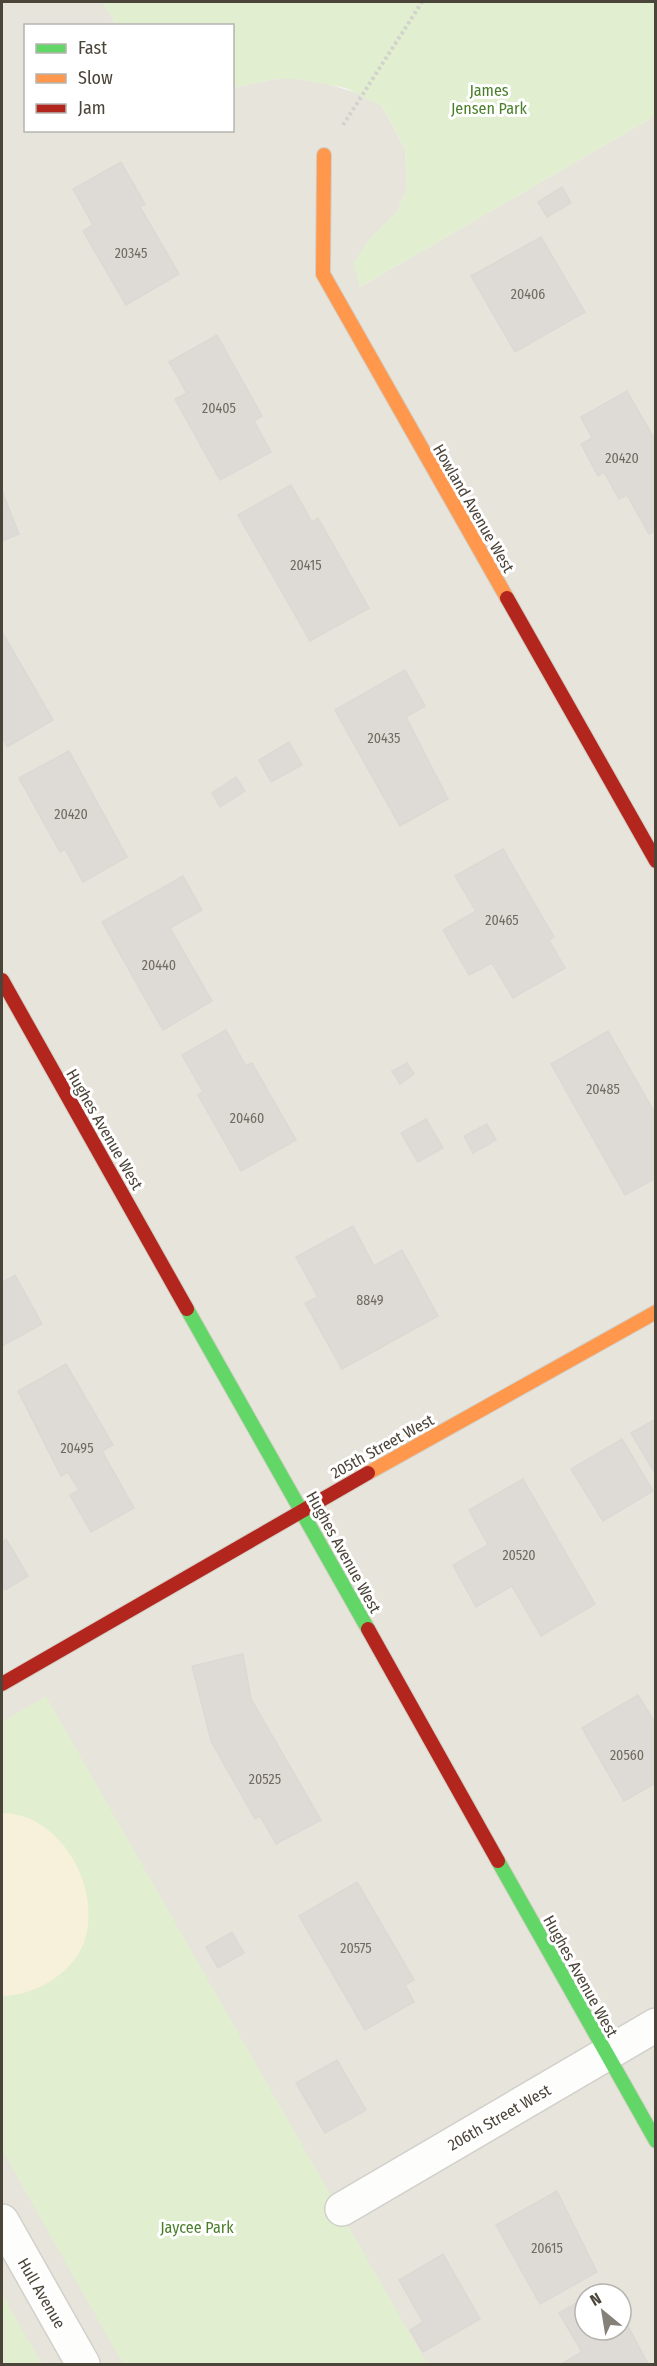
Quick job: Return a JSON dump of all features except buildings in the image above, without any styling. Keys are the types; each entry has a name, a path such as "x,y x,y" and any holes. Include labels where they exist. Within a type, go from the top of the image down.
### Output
{"street":[{"name":"Howland Avenue West","path":"324,155 322,274 656,861"},
{"name":"Hughes Avenue West","path":"2,980 656,2141"},
{"name":"205th Street West","path":"2,1684 302,1509 656,1312"},
{"name":"206th Street West","path":"342,2209 656,2025"},
{"name":"Hull Avenue","path":"2,2221 83,2364"}],"path":[{"path":"324,155 422,2"}],"shaded area":[{"path":"2,2 103,2 115,24 24,24 24,132 234,132 234,88 275,79 298,79 324,83 366,96 382,106 405,149 407,189 397,212 368,241 354,264 360,287 655,116 656,2364 2,2364"}],"green space":[{"name":"James Jensen Park","path":"103,2 655,2 655,116 360,287 353,264 368,241 397,212 407,189 405,149 383,107 346,88 298,79 275,79 234,88 234,24 115,24"},
{"name":"Jaycee Park","path":"46,1696 427,2364 123,2364 2,2150 2,1722"},
{"path":"2,2294 42,2364 2,2364"}],"sand":[{"path":"2,1813 22,1816 40,1824 56,1837 69,1853 79,1871 86,1891 89,1912 83,1946 66,1969 42,1986 15,1995 2,1996"}],"traffic: fast":[{"path":"187,1309 368,1629"},
{"path":"498,1861 656,2141"}],"traffic: slow":[{"path":"324,155 323,274 507,598"},
{"path":"368,1473 656,1312"}],"traffic: jam":[{"path":"507,598 656,861"},
{"path":"2,980 187,1309"},
{"path":"2,1684 368,1473"},
{"path":"368,1629 498,1861"}]}
